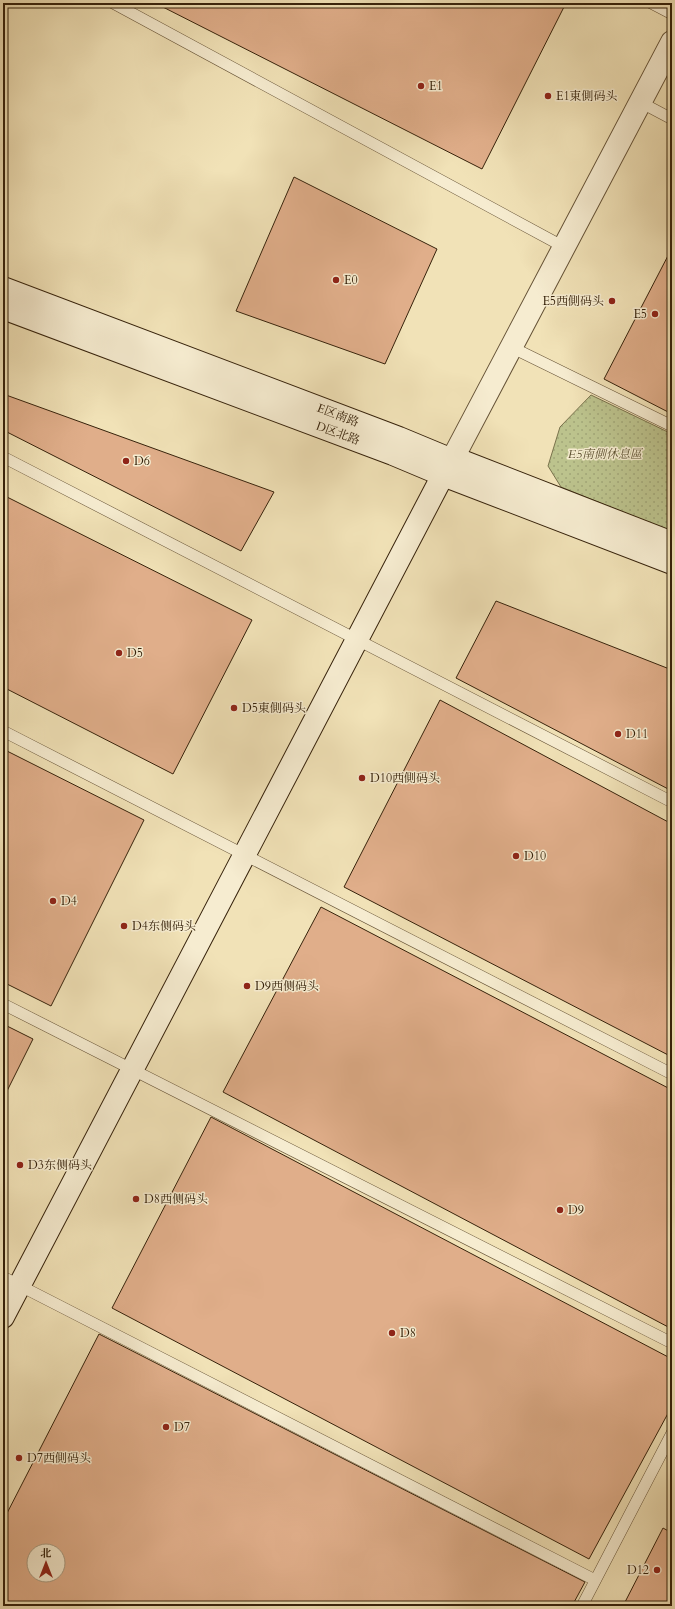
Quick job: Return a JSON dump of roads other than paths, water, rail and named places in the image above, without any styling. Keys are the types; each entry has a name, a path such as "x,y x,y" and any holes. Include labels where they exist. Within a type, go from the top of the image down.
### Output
{"street":[{"path":"3,1317 11,1281 133,1069 672,42"},
{"name":"E区南路","path":"3,288 399,438 448,467 459,460 672,543"},
{"name":"D区北路","path":"3,308 386,451 448,467 672,563"}],"lane":[{"path":"113,3 564,247"},
{"path":"651,3 672,14"},
{"path":"640,102 672,119"},
{"path":"511,347 672,426"},
{"path":"3,457 672,802"},
{"path":"3,731 672,1074"},
{"path":"3,1004 672,1343"},
{"path":"11,1281 595,1580"},
{"path":"582,1606 672,1433"}],"place":[{"name":"E1","path":"421,86"},
{"name":"E1東側码头","path":"548,96"},
{"name":"E0","path":"336,280"},
{"name":"E5西側码头","path":"612,301"},
{"name":"E5","path":"655,314"},
{"name":"D6","path":"126,461"},
{"name":"D5","path":"119,653"},
{"name":"D5東側码头","path":"234,708"},
{"name":"D11","path":"618,734"},
{"name":"D10西側码头","path":"362,778"},
{"name":"D10","path":"516,856"},
{"name":"D4","path":"53,901"},
{"name":"D4东侧码头","path":"124,926"},
{"name":"D9西侧码头","path":"247,986"},
{"name":"D3东侧码头","path":"20,1165"},
{"name":"D8西侧码头","path":"136,1199"},
{"name":"D9","path":"560,1210"},
{"name":"D8","path":"392,1333"},
{"name":"D7","path":"166,1427"},
{"name":"D7西側码头","path":"19,1458"},
{"name":"D12","path":"657,1570"}],"park label":[{"name":"E5南側休息區","path":"605,454"}]}
